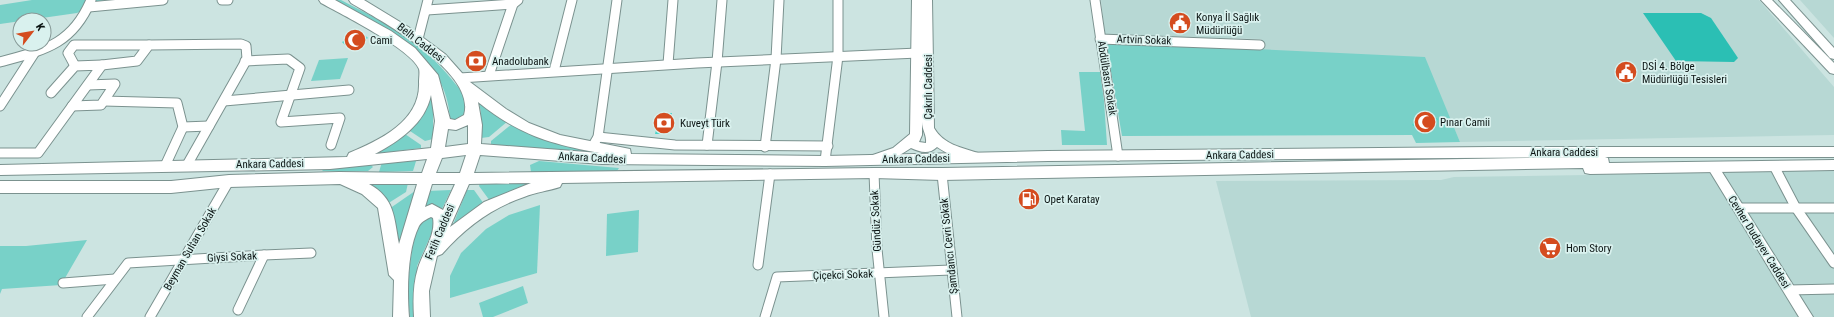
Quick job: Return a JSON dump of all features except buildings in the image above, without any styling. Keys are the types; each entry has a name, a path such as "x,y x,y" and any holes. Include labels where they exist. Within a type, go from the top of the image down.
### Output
{"main road":[{"name":"Belh Caddesi","path":"325,0 393,38 410,51 431,75 438,96 442,121 437,152"},
{"name":"Belh Caddesi","path":"355,0 418,39 440,56 463,82 473,108 475,126 474,149"},
{"path":"330,164 378,147 398,134 406,126 421,106 425,94 425,67"},
{"path":"463,82 500,112 524,127 556,138 595,141 664,160"},
{"path":"441,115 446,123 456,125 470,118 473,108"},
{"path":"1490,152 1534,146 1579,144 1834,142"},
{"name":"Ankara Caddesi","path":"0,170 186,165 330,164 474,149 594,159 825,161 942,174 1512,165 1625,161 1834,161"},
{"name":"Fetih Caddesi","path":"422,317 420,302 422,279 426,265 464,178 474,149"},
{"path":"402,317 401,291 404,253 426,178 437,152"},
{"name":"Ankara Caddesi","path":"0,187 171,187 229,181 361,177 464,178 770,174 987,158 1118,156 1490,152 1834,161"},
{"path":"536,177 526,175 524,172 524,167 530,158 544,155"},
{"path":"361,177 371,172 375,168 376,164 374,161 366,160"},
{"path":"1512,165 1599,169 1774,166 1834,161"},
{"path":"426,265 452,231 479,212 503,199 535,187 585,177"},
{"path":"339,178 370,190 380,199 385,207 401,291"},
{"path":"412,224 419,216 432,210 438,214 440,218 441,230"}],"street":[{"path":"52,45 71,34 80,23 90,4 163,0"},
{"path":"222,0 228,0"},
{"path":"418,39 427,10 428,0"},
{"path":"554,71 572,0"},
{"path":"617,0 608,68 595,141 674,145 765,147 828,146"},
{"path":"668,64 674,0"},
{"path":"707,145 717,62 722,0"},
{"path":"765,147 776,59 779,0"},
{"path":"825,161 838,56 838,0"},
{"name":"Çakırlı Caddesi","path":"913,140 917,128 917,0"},
{"name":"Çakırlı Caddesi","path":"927,0 928,128 932,136"},
{"name":"Abdülbasri Sokak","path":"1095,0 1118,156"},
{"path":"1766,0 1834,70"},
{"path":"1773,0 1810,44"},
{"path":"1784,0 1834,56"},
{"path":"1792,0 1834,50"},
{"path":"427,10 516,2 489,75"},
{"name":"Artvin Sokak","path":"1100,39 1260,45"},
{"path":"75,66 68,53 74,45 240,44 246,46 247,52 245,61 224,101 186,165"},
{"path":"51,93 75,66 137,61 149,45"},
{"path":"0,62 35,52"},
{"path":"0,106 35,52"},
{"path":"463,82 489,75 668,64 918,53"},
{"path":"245,61 288,59 300,68 281,122 340,118 331,145"},
{"path":"0,153 38,154 102,65"},
{"path":"72,106 101,105 115,84 88,85"},
{"path":"224,101 349,90"},
{"path":"104,101 177,103 183,127 165,166"},
{"path":"183,127 209,126"},
{"path":"873,166 913,140 913,144 916,146 928,148 932,145 932,136"},
{"path":"932,136 950,150 987,158"},
{"name":"Gündüz Sokak","path":"873,166 879,274 884,317"},
{"path":"1774,166 1796,208 1831,254 1834,263"},
{"name":"Cevher Dudayev Caddesi","path":"1713,167 1806,317"},
{"path":"758,265 770,174"},
{"name":"Şamdancı Cevri Sokak","path":"942,174 957,317"},
{"name":"Beyman Sultan Sokak","path":"150,317 229,181"},
{"path":"1738,208 1834,208"},
{"name":"Giysi Sokak","path":"115,279 128,262 311,253"},
{"name":"Giysi Sokak","path":"238,310 264,255"},
{"name":"Çiçekci Sokak","path":"765,317 777,278 951,270"},
{"path":"62,283 115,279"},
{"path":"87,317 115,279"},
{"path":"1789,290 1834,289"}],"shaded area":[{"path":"32,0 107,0 101,1 77,13 52,17 52,12 12,12 12,22 0,24 0,5"},
{"path":"333,0 341,0 388,25 428,54 453,81 463,95 466,102 464,120 450,120 446,97 438,77 425,60 410,45 391,32"},
{"name":"DSİ 4. Bölge Müdürlüğü Tesisleri","path":"1101,0 1759,0 1834,87 1834,135 1460,142 1440,95 1122,136 1264,49 1261,39 1105,35"},
{"path":"1800,0 1834,0 1834,38"},
{"path":"1643,13 1701,13 1711,18 1738,58 1734,62 1676,61"},
{"path":"1106,42 1425,57 1460,142 1416,143 1412,135 1122,136"},
{"path":"348,58 340,79 311,81 319,60"},
{"path":"1079,72 1100,72 1104,101 1107,145 1062,145 1061,130 1085,131"},
{"path":"430,95 433,106 433,139 425,141 407,129"},
{"path":"479,102 508,121 489,137 481,138 481,113"},
{"path":"512,124 610,154 491,145 491,141"},
{"path":"402,132 421,145 421,148 367,155"},
{"path":"417,158 413,171 379,172 382,162"},
{"path":"539,161 619,168 617,171 536,174 531,172 530,165"},
{"path":"370,164 373,167 368,171 322,171 324,169"},
{"path":"1824,169 1834,171 1834,317 1251,317 1216,181 1441,180 1454,177"},
{"path":"541,181 519,188 490,201 479,186 480,183"},
{"path":"364,183 408,183 406,192 387,204"},
{"path":"451,190 441,211 422,210 427,191"},
{"path":"467,190 474,190 484,204 452,227"},
{"path":"415,191 399,252 389,209"},
{"path":"540,205 537,273 450,298 450,276 461,253 486,229 509,215"},
{"path":"639,210 638,252 606,256 607,214"},
{"path":"435,215 434,228 417,266 417,317 410,317 408,292 411,256 416,232 419,220"},
{"path":"87,240 61,285 2,289 0,294 0,246 26,246"},
{"path":"523,286 528,303 493,317 483,317 479,303"}],"place":[{"name":"Konya İl Sağlık Müdürlüğü","path":"1180,23"},
{"name":"Cami","path":"355,40"},
{"name":"Anadolubank","path":"476,61"},
{"name":"DSİ 4. Bölge Müdürlüğü Tesisleri","path":"1626,72"},
{"name":"Pınar Camii","path":"1425,122"},
{"name":"Kuveyt Türk","path":"664,123"},
{"name":"Opet Karatay","path":"1029,199"},
{"name":"Hom Story","path":"1550,248"}]}
